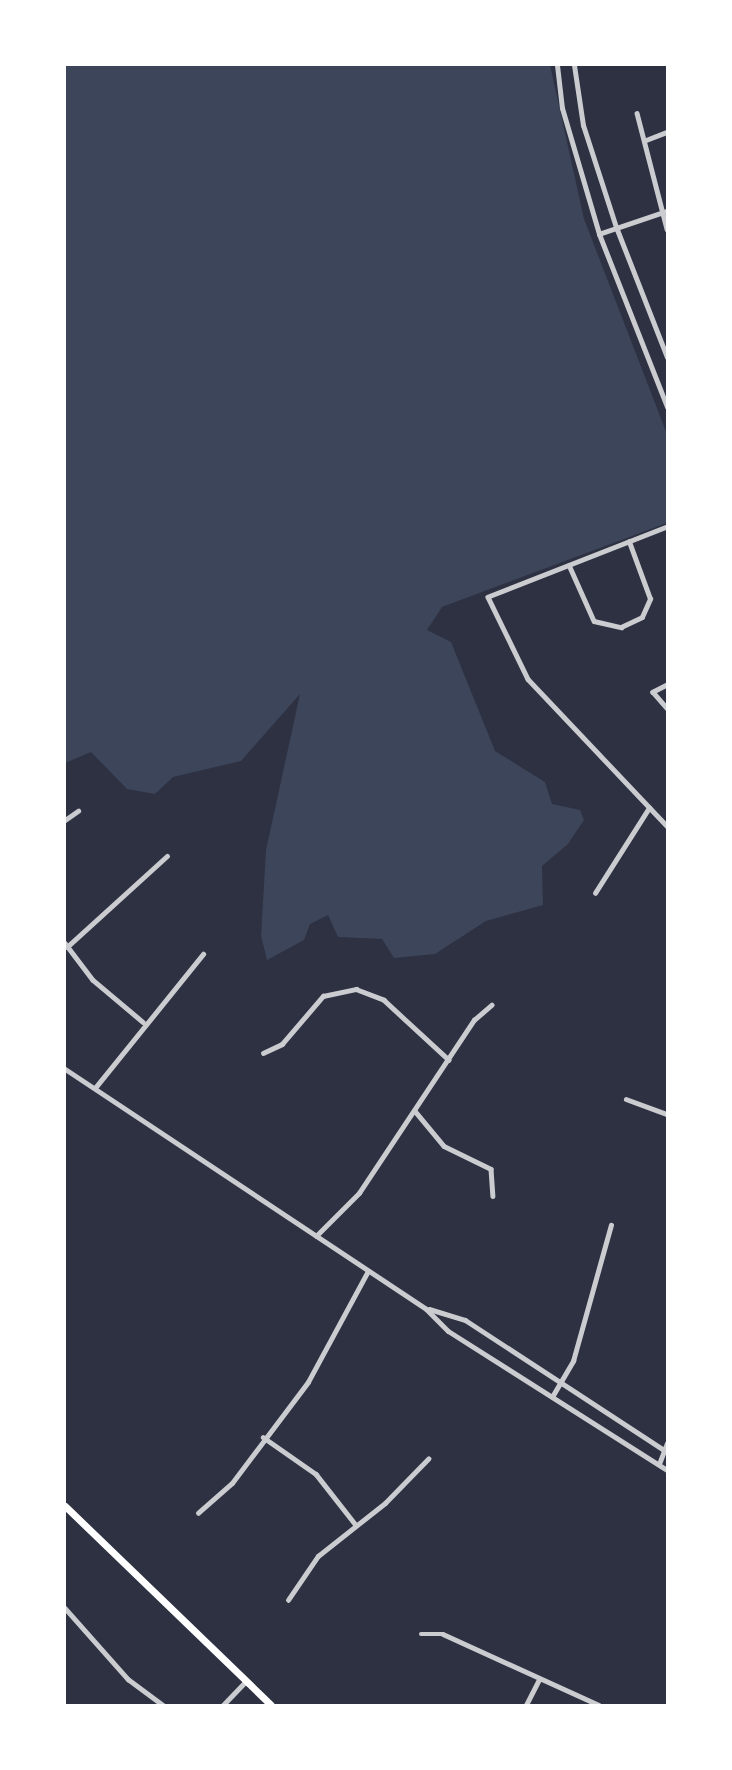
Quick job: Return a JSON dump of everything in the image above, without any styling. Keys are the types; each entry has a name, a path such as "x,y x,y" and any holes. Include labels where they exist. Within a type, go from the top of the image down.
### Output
{"main road":[{"path":"65,1506 271,1705"}],"street":[{"path":"556,65 562,108 599,234 667,407"},
{"path":"574,65 583,125 616,227 667,357"},
{"path":"637,113 667,229"},
{"path":"646,140 667,132"},
{"path":"599,234 664,212"},
{"path":"667,527 488,597 528,679 667,826"},
{"path":"569,565 594,621 621,627 642,617 650,599 629,542"},
{"path":"667,685 653,692 667,708"},
{"path":"595,893 649,808"},
{"path":"65,820 78,811"},
{"path":"143,1022 93,980 66,945 167,856"},
{"path":"95,1088 143,1022 203,954"},
{"path":"264,1053 282,1044 323,996 356,989 384,1000 449,1060"},
{"path":"316,1236 359,1193 449,1060 491,1005"},
{"path":"65,1069 426,1308 449,1331 667,1470"},
{"path":"626,1099 667,1114"},
{"path":"415,1111 444,1146 491,1169 493,1196"},
{"path":"552,1397 563,1383 611,1225"},
{"path":"198,1513 232,1483 263,1437 314,1373 368,1271"},
{"path":"426,1308 465,1320 666,1448 659,1464"},
{"path":"263,1437 316,1474 356,1525"},
{"path":"288,1600 318,1556 428,1459"},
{"path":"65,1608 128,1679 163,1705"},
{"path":"421,1634 443,1634 599,1705"},
{"path":"526,1705 539,1679"},
{"path":"223,1705 247,1681"}],"shaded area":[{"path":"65,65 550,65 584,219 667,434 667,523 442,607 427,630 451,642 495,751 545,782 552,804 580,810 584,820 568,844 542,866 543,905 486,921 435,954 394,958 382,939 338,937 328,915 310,924 304,940 267,960 261,936 266,850 300,694 241,761 173,777 155,794 127,789 91,752 65,763"}]}
